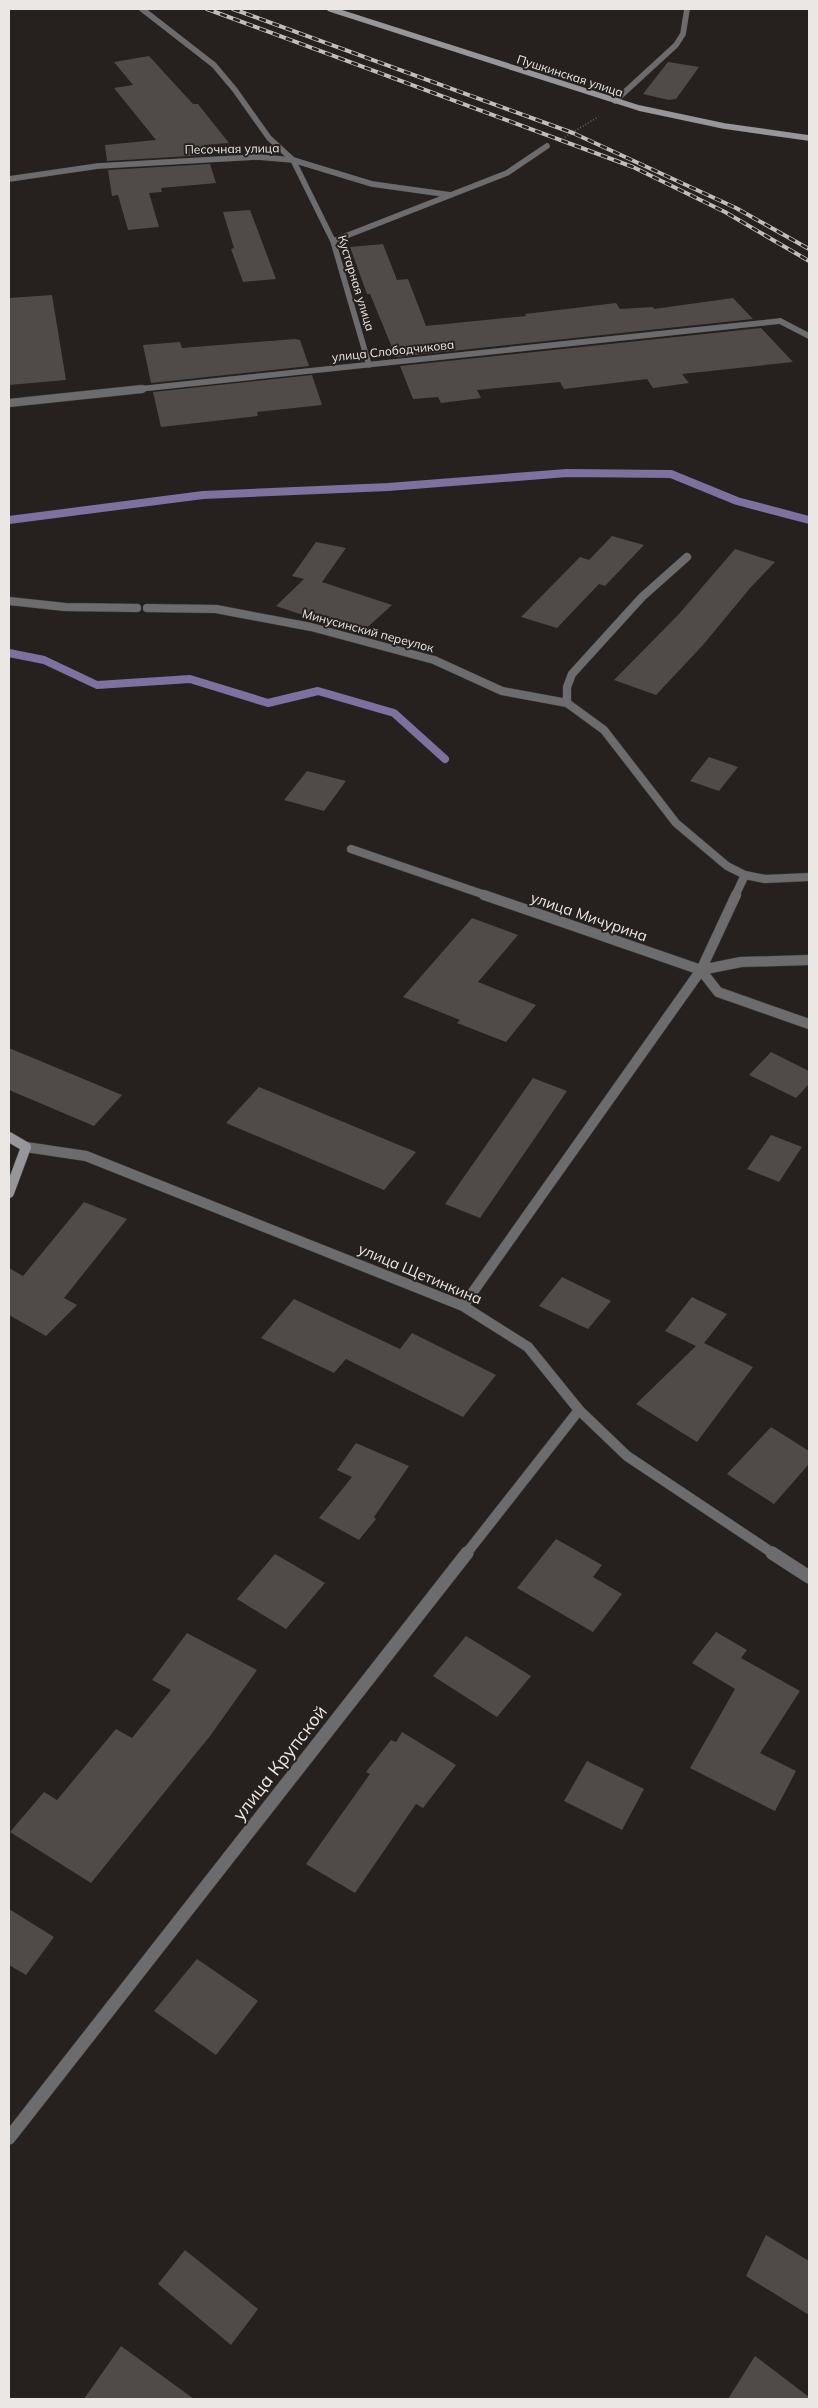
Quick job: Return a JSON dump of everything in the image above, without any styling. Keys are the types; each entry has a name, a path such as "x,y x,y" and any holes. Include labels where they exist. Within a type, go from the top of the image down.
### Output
{"street":[{"name":"Кустарная улица","path":"142,9 214,65 236,90 269,138 293,160 333,240 369,365"},
{"name":"Пушкинская улица","path":"330,9 615,101 724,126 809,138"},
{"path":"615,101 676,44 683,34 687,9"},
{"path":"333,240 506,173 547,146"},
{"name":"Песочная улица","path":"9,179 69,169 155,162 258,157 293,160 372,184 451,195"},
{"name":"улица Слободчикова","path":"9,403 780,321 809,336"},
{"path":"567,703 566,686 572,674 642,597 687,557"},
{"path":"9,601 65,608 137,608"},
{"name":"Минусинский переулок","path":"147,608 216,609 275,619 412,652 502,691 567,703 604,730 676,823 727,866 745,875"},
{"name":"улица Мичурина","path":"351,849 701,970"},
{"path":"463,1306 701,970 745,875 765,879 809,877"},
{"path":"701,970 741,962 809,960"},
{"path":"701,970 718,992 809,1024"},
{"name":"улица Щетинкина","path":"9,1137 26,1147 86,1156 463,1306 528,1347 579,1410 627,1456 809,1576"},
{"path":"9,1193 26,1147"},
{"name":"улица Крупской","path":"9,2138 579,1410"}],"path":[{"path":"547,146 573,133 601,114 615,101"}],"building":[{"path":"149,56 193,104 198,104 229,143 204,145 207,155 107,161 105,145 156,140 114,88 133,85 114,62"},
{"path":"668,62 699,67 676,99 669,100 643,94"},
{"path":"210,164 216,183 161,188 162,192 149,193 159,227 128,230 118,195 112,196 108,170"},
{"path":"250,210 276,279 243,282 231,249 234,248 223,212"},
{"path":"383,244 397,280 408,279 426,326 526,316 525,314 616,303 620,309 653,307 654,309 733,298 753,319 396,357 370,294 367,294 350,247"},
{"path":"52,295 66,380 9,385 9,298"},
{"path":"761,328 793,362 682,374 689,383 653,388 647,379 564,389 560,382 477,390 481,398 441,403 438,397 413,399 400,366"},
{"path":"300,340 309,366 151,383 143,345 180,342 182,348"},
{"path":"312,375 322,405 257,412 258,416 161,427 153,392"},
{"path":"612,536 644,545 605,586 599,584 557,628 521,617 580,557 589,560"},
{"path":"316,542 346,548 322,582 392,605 360,634 276,606 304,579 292,576"},
{"path":"735,549 775,562 751,587 703,645 656,695 614,680 679,614"},
{"path":"709,757 738,767 719,791 690,781"},
{"path":"307,771 346,781 324,811 284,800"},
{"path":"472,918 518,935 478,982 536,1005 506,1042 457,1023 460,1020 403,997"},
{"path":"9,1048 122,1095 94,1126 9,1090"},
{"path":"771,1052 809,1071 809,1084 796,1098 749,1075"},
{"path":"533,1078 567,1091 480,1218 445,1204"},
{"path":"259,1087 416,1152 384,1190 226,1123"},
{"path":"771,1135 802,1147 779,1182 747,1169"},
{"path":"84,1202 127,1219 64,1298 77,1305 46,1336 9,1315 9,1268 23,1276"},
{"path":"562,1277 611,1301 588,1329 539,1306"},
{"path":"692,1297 727,1314 704,1343 753,1367 697,1442 636,1404 696,1346 665,1331"},
{"path":"294,1299 400,1349 412,1333 496,1375 463,1417 346,1359 334,1373 261,1338"},
{"path":"771,1427 809,1451 809,1464 774,1504 727,1474"},
{"path":"356,1443 409,1466 374,1517 376,1519 359,1540 319,1518 352,1477 337,1470"},
{"path":"556,1539 602,1565 593,1577 622,1594 593,1632 517,1588"},
{"path":"275,1554 325,1583 286,1629 237,1599"},
{"path":"716,1632 747,1650 741,1658 800,1691 760,1753 796,1771 775,1811 690,1768 735,1689 692,1663"},
{"path":"187,1633 257,1670 210,1736 91,1883 10,1832 44,1792 57,1800 116,1729 132,1738 171,1690 152,1680"},
{"path":"466,1636 531,1676 497,1717 433,1676"},
{"path":"402,1732 456,1765 423,1808 416,1804 355,1893 306,1864 370,1774 366,1772 391,1740 396,1742"},
{"path":"587,1761 644,1789 622,1830 564,1801"},
{"path":"9,1909 54,1937 26,1975 9,1965"},
{"path":"197,1959 258,2001 216,2055 154,2011"},
{"path":"766,2235 809,2261 809,2315 746,2276"},
{"path":"185,2250 258,2309 231,2345 158,2284"},
{"path":"121,2346 194,2399 84,2399"},
{"path":"755,2356 809,2397 809,2399 728,2399"}],"waterway":[{"path":"9,520 203,495 388,487 567,473 671,474 737,501 809,520"},
{"path":"9,653 44,660 97,685 190,679 268,703 318,691 394,713 445,759"}],"railway":[{"path":"207,9 633,167 725,212 809,261"},
{"path":"233,9 573,133 736,208 809,249"}]}
